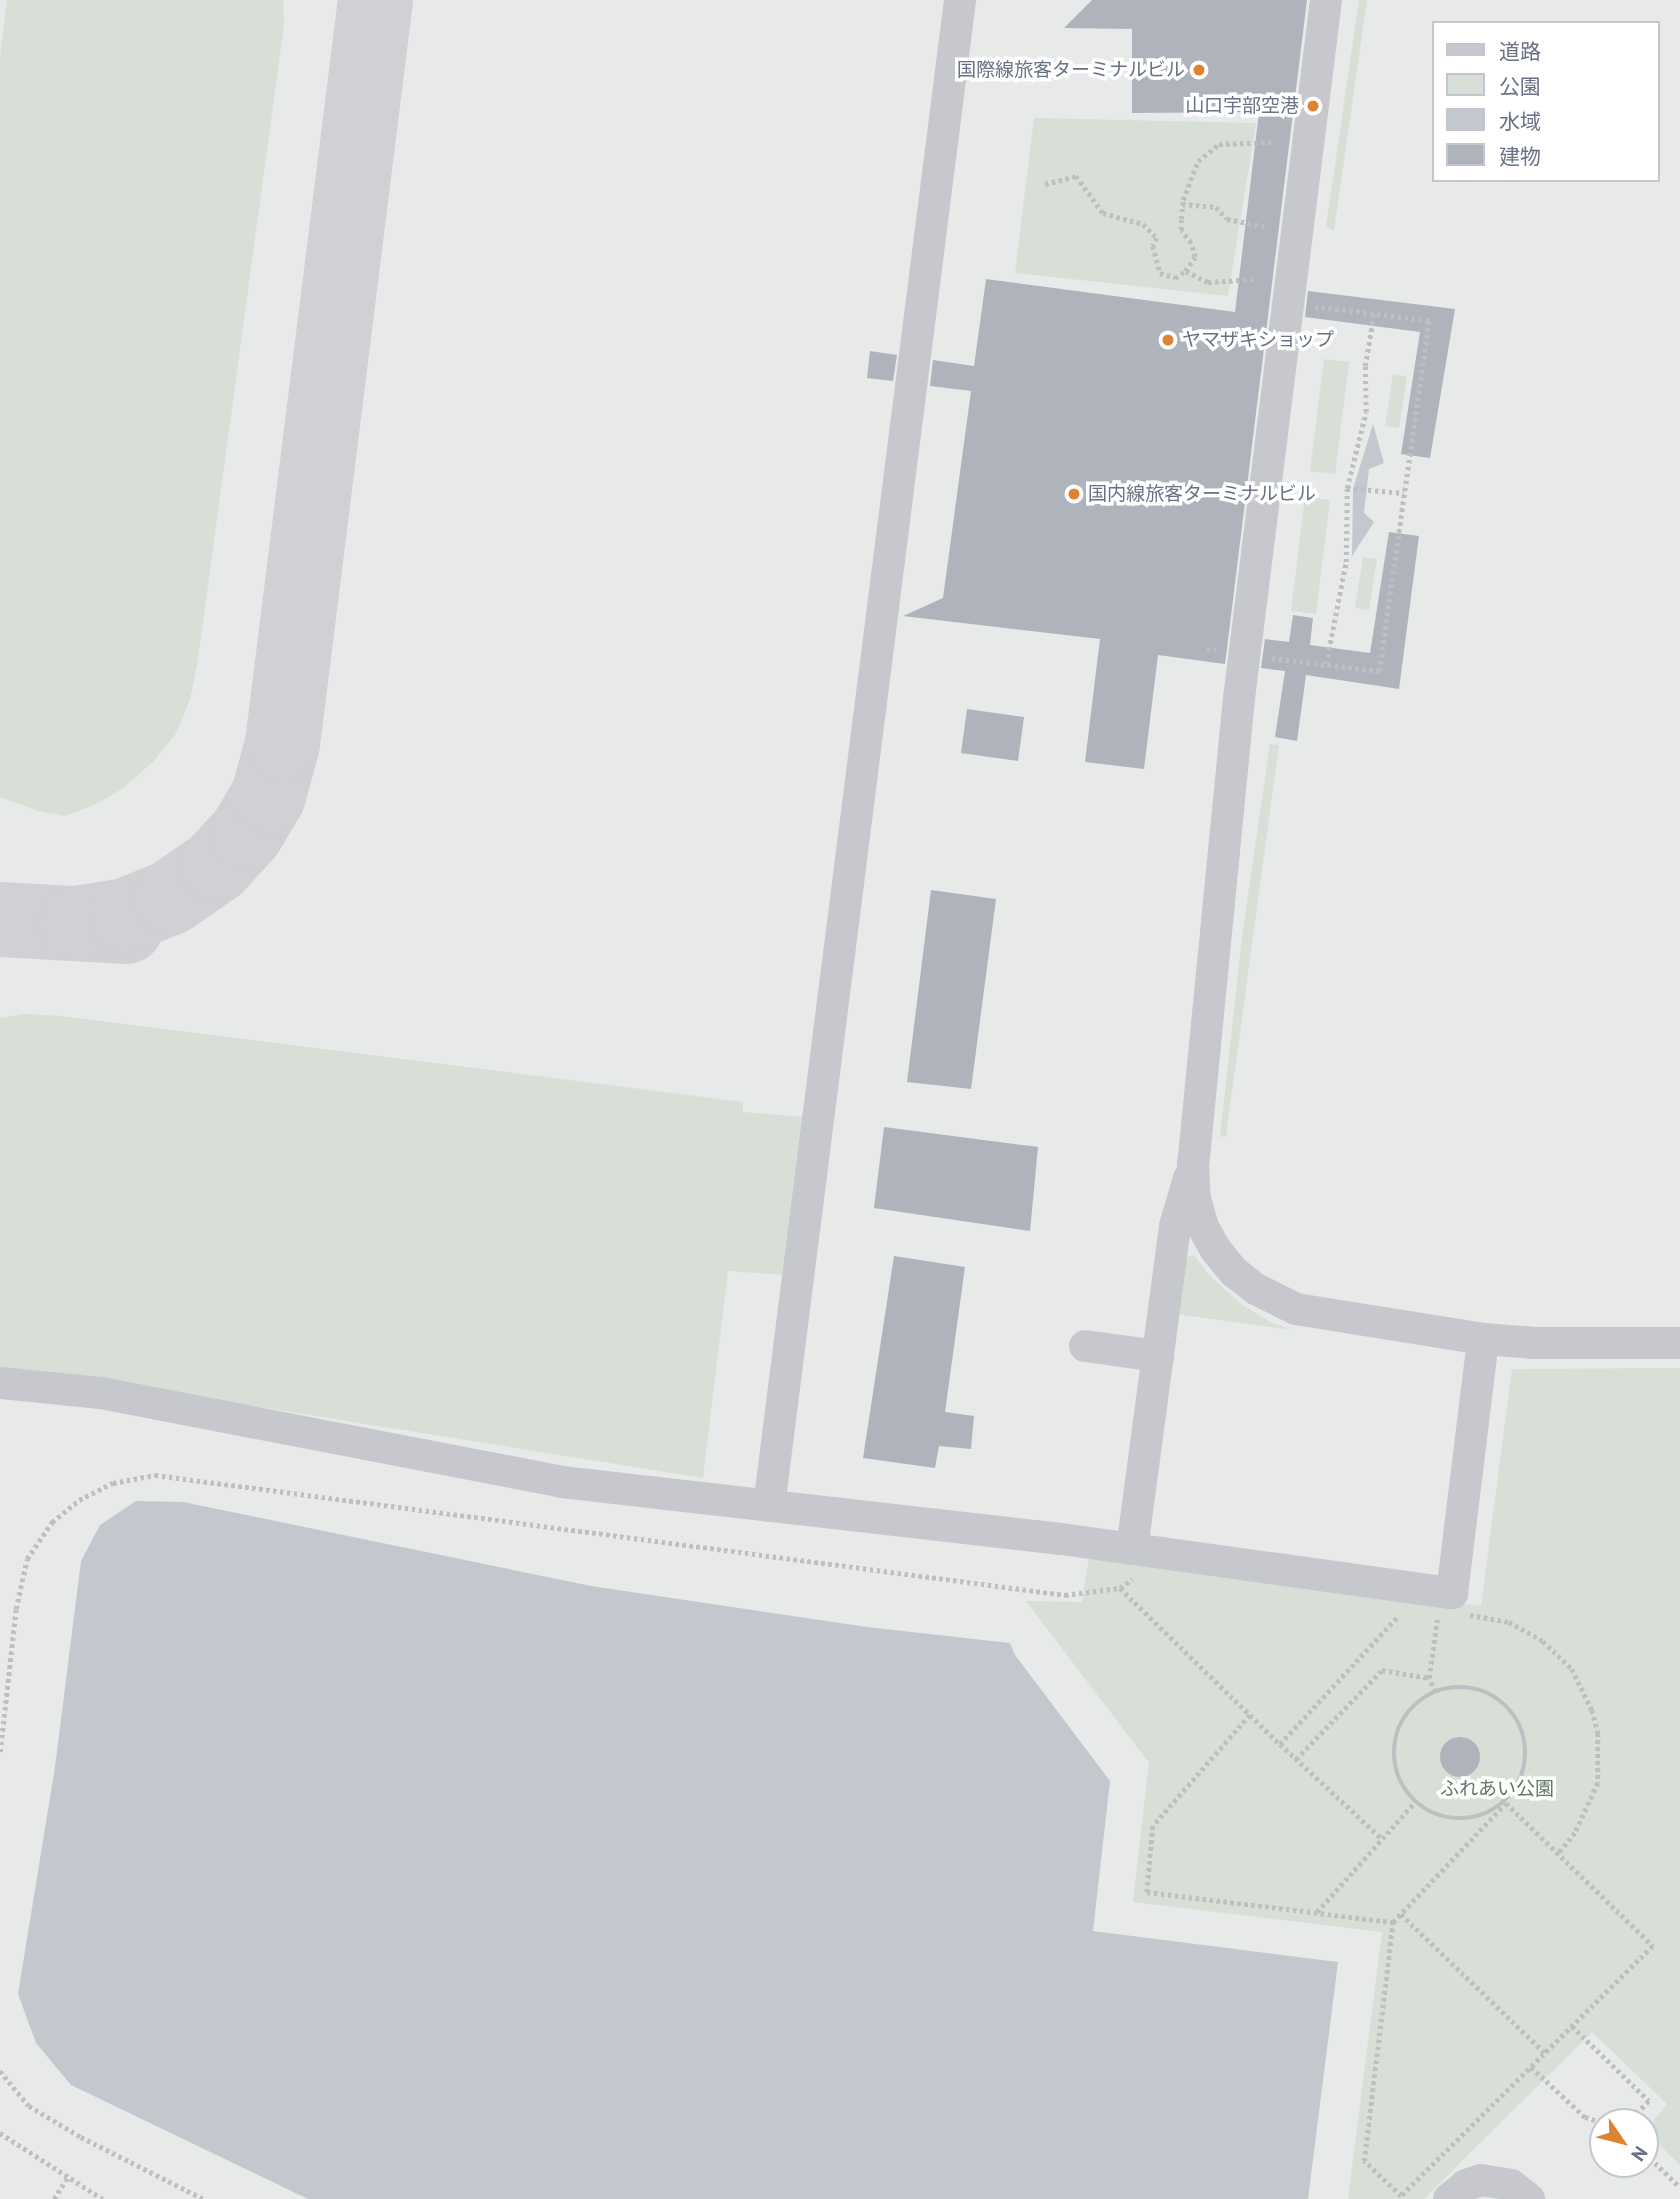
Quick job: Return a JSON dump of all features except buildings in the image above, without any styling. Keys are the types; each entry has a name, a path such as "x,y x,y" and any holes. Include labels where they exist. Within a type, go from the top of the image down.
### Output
{"lane":[{"path":"769,1506 960,0"},
{"path":"1326,0 1240,698 1193,1163 1195,1199 1203,1227 1216,1250 1234,1272 1276,1301 1317,1314 1483,1339 1536,1343 1680,1343"},
{"path":"1317,69 1344,18 1346,0"},
{"path":"1132,1549 1175,1226 1193,1163"},
{"path":"0,1383 101,1393 562,1482 1132,1549 1452,1593 1483,1339"},
{"path":"1085,1346 1158,1356"},
{"path":"1448,2199 1466,2185 1481,2180 1511,2185 1529,2199"}],"path":[{"path":"1045,184 1076,176 1103,213 1143,224 1157,238 1153,246 1160,273 1175,278 1185,271 1195,257 1191,243 1181,230 1182,204 1199,160 1219,144 1275,142"},
{"path":"1182,204 1216,207 1227,219 1264,226"},
{"path":"1185,271 1208,282 1255,279"},
{"path":"1268,658 1379,671 1429,321 1315,307"},
{"path":"1326,664 1346,562 1347,488 1366,412 1365,366 1374,314"},
{"path":"1347,488 1404,493"},
{"path":"1207,649 1216,650"},
{"path":"0,1752 16,1609 27,1559 52,1522 79,1500 113,1483 155,1475 1065,1595 1120,1588 1381,1838"},
{"path":"1471,1602 1469,1616 1509,1622 1534,1635 1558,1654 1572,1670 1592,1710 1600,1758 1598,1783 1582,1821 1558,1854"},
{"path":"1280,1744 1405,1608"},
{"path":"1435,1692 1429,1678 1438,1612"},
{"path":"1296,1759 1381,1670 1429,1678"},
{"path":"1506,1803 1488,1813 1460,1819 1431,1813 1415,1802 1399,1778 1394,1749 1398,1730 1408,1713 1435,1692 1460,1687 1479,1689 1497,1698 1512,1712 1522,1729 1526,1749 1525,1768 1506,1803 1393,1922 1364,2161 1401,2196 1653,1946 1506,1803"},
{"path":"1250,1715 1153,1826 1147,1892 1393,1922"},
{"path":"1317,1912 1415,1802"},
{"path":"1401,1914 1545,2053"},
{"path":"1572,2026 1649,2101 1642,2108"},
{"path":"1531,2067 1589,2118"},
{"path":"0,2071 29,2106 81,2137 204,2199"},
{"path":"0,2133 103,2199"},
{"path":"1659,2167 1680,2187"},
{"path":"54,2199 68,2177"}],"shaded area":[{"path":"0,0 1680,0 1680,2199 0,2199"}],"green space":[{"path":"7,0 283,0 284,25 197,666 190,699 177,732 153,762 122,789 92,806 65,816 38,811 0,797 0,57"},
{"path":"1359,0 1367,0 1334,230 1326,227"},
{"path":"1034,118 1256,123 1228,296 1015,273"},
{"path":"1324,359 1349,362 1335,474 1310,471"},
{"path":"1393,374 1407,377 1399,428 1385,426"},
{"path":"1305,497 1330,500 1316,614 1291,611"},
{"path":"1363,557 1377,559 1369,610 1355,608"},
{"path":"1270,744 1279,745 1226,1136 1220,1137 1242,937"},
{"path":"24,1014 61,1016 743,1102 743,1112 803,1117 784,1275 728,1271 703,1478 53,1374 0,1369 0,1018"},
{"path":"1194,1255 1211,1277 1241,1304 1270,1322 1292,1330 1175,1314 1184,1257"},
{"name":"ふれあい公園","path":"1680,1368 1680,2165 1659,2145 1659,2114 1667,2104 1592,2032 1424,2199 1348,2199 1382,1932 1133,1902 1149,1763 1026,1601 1082,1602 1089,1556 1481,1606 1512,1369"}],"water":[{"path":"1373,424 1384,463 1369,469 1364,513 1374,522 1352,556 1353,489"},
{"path":"136,1501 183,1502 591,1586 867,1627 1010,1643 1015,1655 1110,1781 1093,1931 1338,1962 1308,2199 308,2199 71,2085 36,2043 18,1994 55,1767 81,1561 100,1525"}],"taxiway":[{"path":"76,923 125,915 170,897 216,865 246,832 268,795 282,743 375,0"},
{"path":"0,919 126,926"}],"place":[{"name":"国際線旅客ターミナルビル","path":"1199,70"},
{"name":"山口宇部空港","path":"1313,106"},
{"name":"ヤマザキショップ","path":"1168,340"},
{"name":"国内線旅客ターミナルビル","path":"1074,494"}]}
